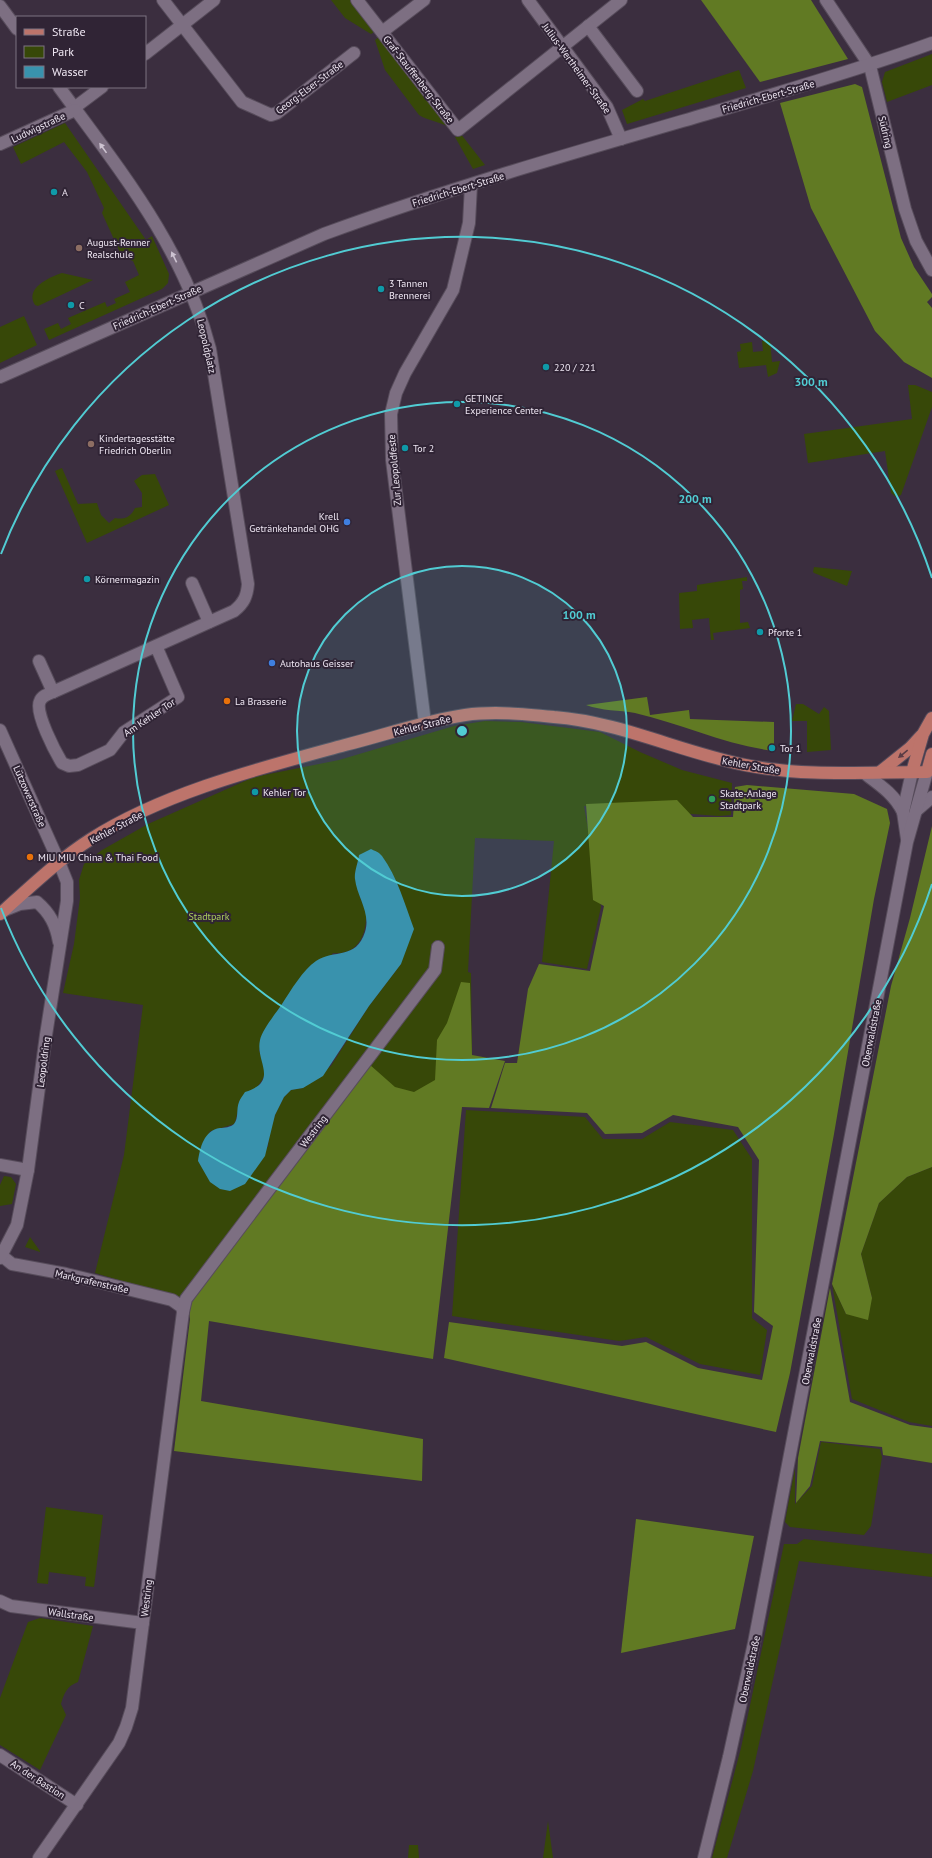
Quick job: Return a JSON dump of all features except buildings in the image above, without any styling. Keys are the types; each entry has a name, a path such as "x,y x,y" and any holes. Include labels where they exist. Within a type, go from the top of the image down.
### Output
{"main road":[{"name":"Kehler Straße","path":"2,913 59,862 91,839 112,827 196,790 256,770 425,723 465,715 487,713 556,717 593,722 623,729 712,758 747,766 789,771 864,773 929,772"},
{"path":"912,772 923,734 932,718"},
{"path":"880,772 910,748 923,734"},
{"path":"929,772 932,754"}],"street":[{"path":"163,0 183,26"},
{"path":"146,53 183,26 214,0"},
{"name":"Graf-Stauffenberg-Straße","path":"357,0 458,130 563,48"},
{"path":"382,32 424,0"},
{"name":"Julius-Wertheimer-Straße","path":"528,0 607,107 621,140"},
{"path":"563,48 621,0"},
{"name":"Südring","path":"826,0 870,66 905,209 916,241 932,270"},
{"path":"0,6 16,28"},
{"name":"Georg-Elser-Straße","path":"183,26 242,102 271,115 277,113 354,54"},
{"path":"588,26 637,91"},
{"name":"Friedrich-Ebert-Straße","path":"0,377 324,234 376,214 870,66 932,43"},
{"name":"Leopoldplatz","path":"60,88 159,228 191,292 203,322 210,349 247,572"},
{"path":"75,109 101,88"},
{"name":"Ludwigstraße","path":"0,144 75,109"},
{"name":"Zur Leopoldfeste","path":"425,723 392,460 391,414 396,394 405,373 453,290 469,223 472,184"},
{"name":"Am Kehler Tor","path":"156,646 178,697 124,732 110,750 78,765 69,766 62,763 39,714 39,702 43,697 53,692 234,611 241,605 247,596 247,572"},
{"path":"192,583 209,622"},
{"path":"39,662 53,692"},
{"name":"Lützowerstraße","path":"0,730 59,862"},
{"name":"Oberwaldstraße","path":"907,842 903,812 912,772"},
{"name":"Oberwaldstraße","path":"704,1858 730,1757 756,1635 907,842 929,772"},
{"path":"864,773 890,792 898,801 903,812"},
{"path":"917,810 932,797"},
{"name":"Leopoldring","path":"1,1257 17,1225 28,1170 46,1035 67,900 67,882 59,862"},
{"path":"2,913 20,904 37,902 45,909 55,925 60,951"},
{"name":"Westring","path":"39,1858 119,1743 132,1708 182,1309 186,1299 435,970 438,947"},
{"path":"0,1165 28,1170"},
{"name":"Markgrafenstraße","path":"1,1257 12,1264 106,1283 172,1300 182,1309"},
{"name":"Wallstraße","path":"0,1601 11,1606 143,1623"},
{"name":"An der Bastion","path":"0,1755 77,1805"}],"green space":[{"path":"331,0 354,0 377,30 371,34 345,18"},
{"path":"701,0 811,0 848,59 760,82"},
{"path":"381,35 449,126 448,127 419,115 385,70 375,40"},
{"path":"932,54 932,85 887,102 882,82 885,72"},
{"path":"739,70 746,88 627,124 622,110 643,99 645,101"},
{"path":"855,84 862,87 901,238 914,267 932,294 932,297 927,302 932,308 932,378 904,362 875,331 811,208 780,103"},
{"path":"65,123 146,240 152,236 169,274 168,283 162,289 49,340 44,329 58,323 61,329 71,324 68,318 105,302 107,307 116,303 114,299 130,292 125,282 139,275 133,261 122,257 102,213 104,208 87,172 64,142 21,164 13,147"},
{"path":"460,133 485,165 473,169 455,137"},
{"path":"62,273 93,280 38,306 35,305 33,293 36,288 45,280"},
{"path":"24,316 37,345 0,363 0,327"},
{"path":"770,340 772,362 780,361 777,373 768,377 766,365 739,368 737,352 741,351 740,344 752,342 753,352 763,351 762,341"},
{"path":"908,385 915,385 932,392 932,407 901,495 896,497 891,493 885,451 808,463 804,434 912,419"},
{"path":"62,468 78,504 97,503 101,515 109,523 115,518 121,519 127,517 135,508 142,507 142,493 134,481 142,475 155,474 169,505 87,543 55,471"},
{"path":"814,567 852,571 847,586 814,573"},
{"path":"747,577 747,581 742,581 743,589 740,590 740,623 748,622 750,628 713,633 714,640 711,640 709,618 692,620 693,628 680,629 679,593 697,591 697,585"},
{"path":"647,697 650,715 689,710 690,719 774,722 774,751 739,744 635,713 586,705"},
{"path":"796,704 803,704 819,714 824,707 829,711 831,750 807,752 807,721 792,721"},
{"name":"Stadtpark","path":"485,721 521,722 600,732 640,752 682,770 732,783 731,815 719,816 584,806 601,907 587,969 542,962 554,841 475,838 468,972 471,973 472,1056 449,1175 188,1301 95,1273 124,1155 143,1005 63,993 74,944 80,898 79,880 84,864 102,850 148,824 254,777 339,760 454,726","holes":["359,895 401,964 369,1006 331,1066 303,1088 291,1090 284,1097 275,1115 269,1136 268,1147 208,1132 234,1124 237,1112 264,1076 265,1071 259,1050 333,953 349,951 355,947 363,936 366,913"]},
{"path":"747,785 854,794 887,809 890,823 874,899 834,1134 790,1373 776,1432 444,1358 449,1322 622,1346 646,1342 698,1368 762,1380 773,1326 754,1312 759,1160 738,1127 673,1115 642,1133 605,1134 587,1113 491,1108 505,1063 517,1063 528,989 539,964 590,971 604,906 593,900 586,804 677,800 693,817 733,817 735,787"},
{"path":"932,826 932,1167 907,1177 879,1203 861,1254 872,1298 868,1320 846,1314 832,1284 891,986 910,918"},
{"path":"461,982 470,983 472,1055 505,1061 489,1108 462,1107 433,1359 209,1321 201,1401 423,1439 422,1481 174,1451 190,1319 188,1301 369,1064 395,1087 414,1092 435,1080 437,1040 447,1023"},
{"path":"466,1110 585,1117 603,1139 642,1139 670,1122 733,1130 752,1159 752,1318 767,1330 760,1375 700,1364 646,1337 619,1341 452,1316"},
{"path":"932,1167 932,1426 909,1422 852,1399 832,1284 846,1314 872,1298 861,1254 879,1203 907,1177"},
{"path":"4,1176 11,1177 16,1184 12,1204 0,1206 0,1185"},
{"path":"30,1237 40,1251 40,1252 25,1247"},
{"path":"830,1288 850,1402 910,1425 932,1428 932,1463 883,1455 882,1447 820,1441 810,1486 796,1503 798,1458"},
{"path":"821,1442 880,1449 882,1457 871,1526 864,1535 790,1527 785,1522 795,1468 795,1504 812,1486"},
{"path":"46,1507 103,1515 94,1587 85,1586 86,1577 49,1572 48,1584 37,1583"},
{"path":"636,1519 754,1536 735,1629 621,1653"},
{"path":"804,1539 932,1554 932,1577 799,1561 753,1771 727,1858 712,1858 741,1748 784,1544 797,1544"},
{"path":"40,1618 93,1626 78,1682 69,1688 62,1700 61,1704 66,1715 40,1770 0,1745 0,1698 28,1622"},
{"path":"548,1821 553,1858 543,1858"},
{"path":"409,1845 418,1845 419,1858 408,1858"}],"water":[{"path":"371,849 381,855 392,872 414,929 401,964 369,1006 323,1076 303,1088 291,1090 284,1097 275,1115 265,1156 245,1184 230,1191 220,1189 210,1182 198,1161 204,1140 210,1132 215,1129 229,1127 236,1122 239,1101 245,1092 255,1088 264,1077 259,1048 261,1036 302,975 316,961 323,957 350,950 356,947 361,941 365,932 366,918 356,886 355,873 359,855"}],"place":[{"name":"A","path":"54,192"},
{"name":"August-Renner Realschule","path":"79,248"},
{"name":"3 Tannen Brennerei","path":"381,289"},
{"name":"C","path":"71,305"},
{"name":"220 / 221","path":"546,367"},
{"name":"GETINGE Experience Center","path":"457,404"},
{"name":"Kindertagesstätte Friedrich Oberlin","path":"91,444"},
{"name":"Tor 2","path":"405,448"},
{"name":"Krell Getränkehandel OHG","path":"347,522"},
{"name":"Körnermagazin","path":"87,579"},
{"name":"Pforte 1","path":"760,632"},
{"name":"Autohaus Geisser","path":"272,663"},
{"name":"La Brasserie","path":"227,701"},
{"name":"Tor 1","path":"772,748"},
{"name":"Kehler Tor","path":"255,792"},
{"name":"Skate-Anlage Stadtpark","path":"712,799"},
{"name":"MIU MIU China & Thai Food","path":"30,857"}]}
